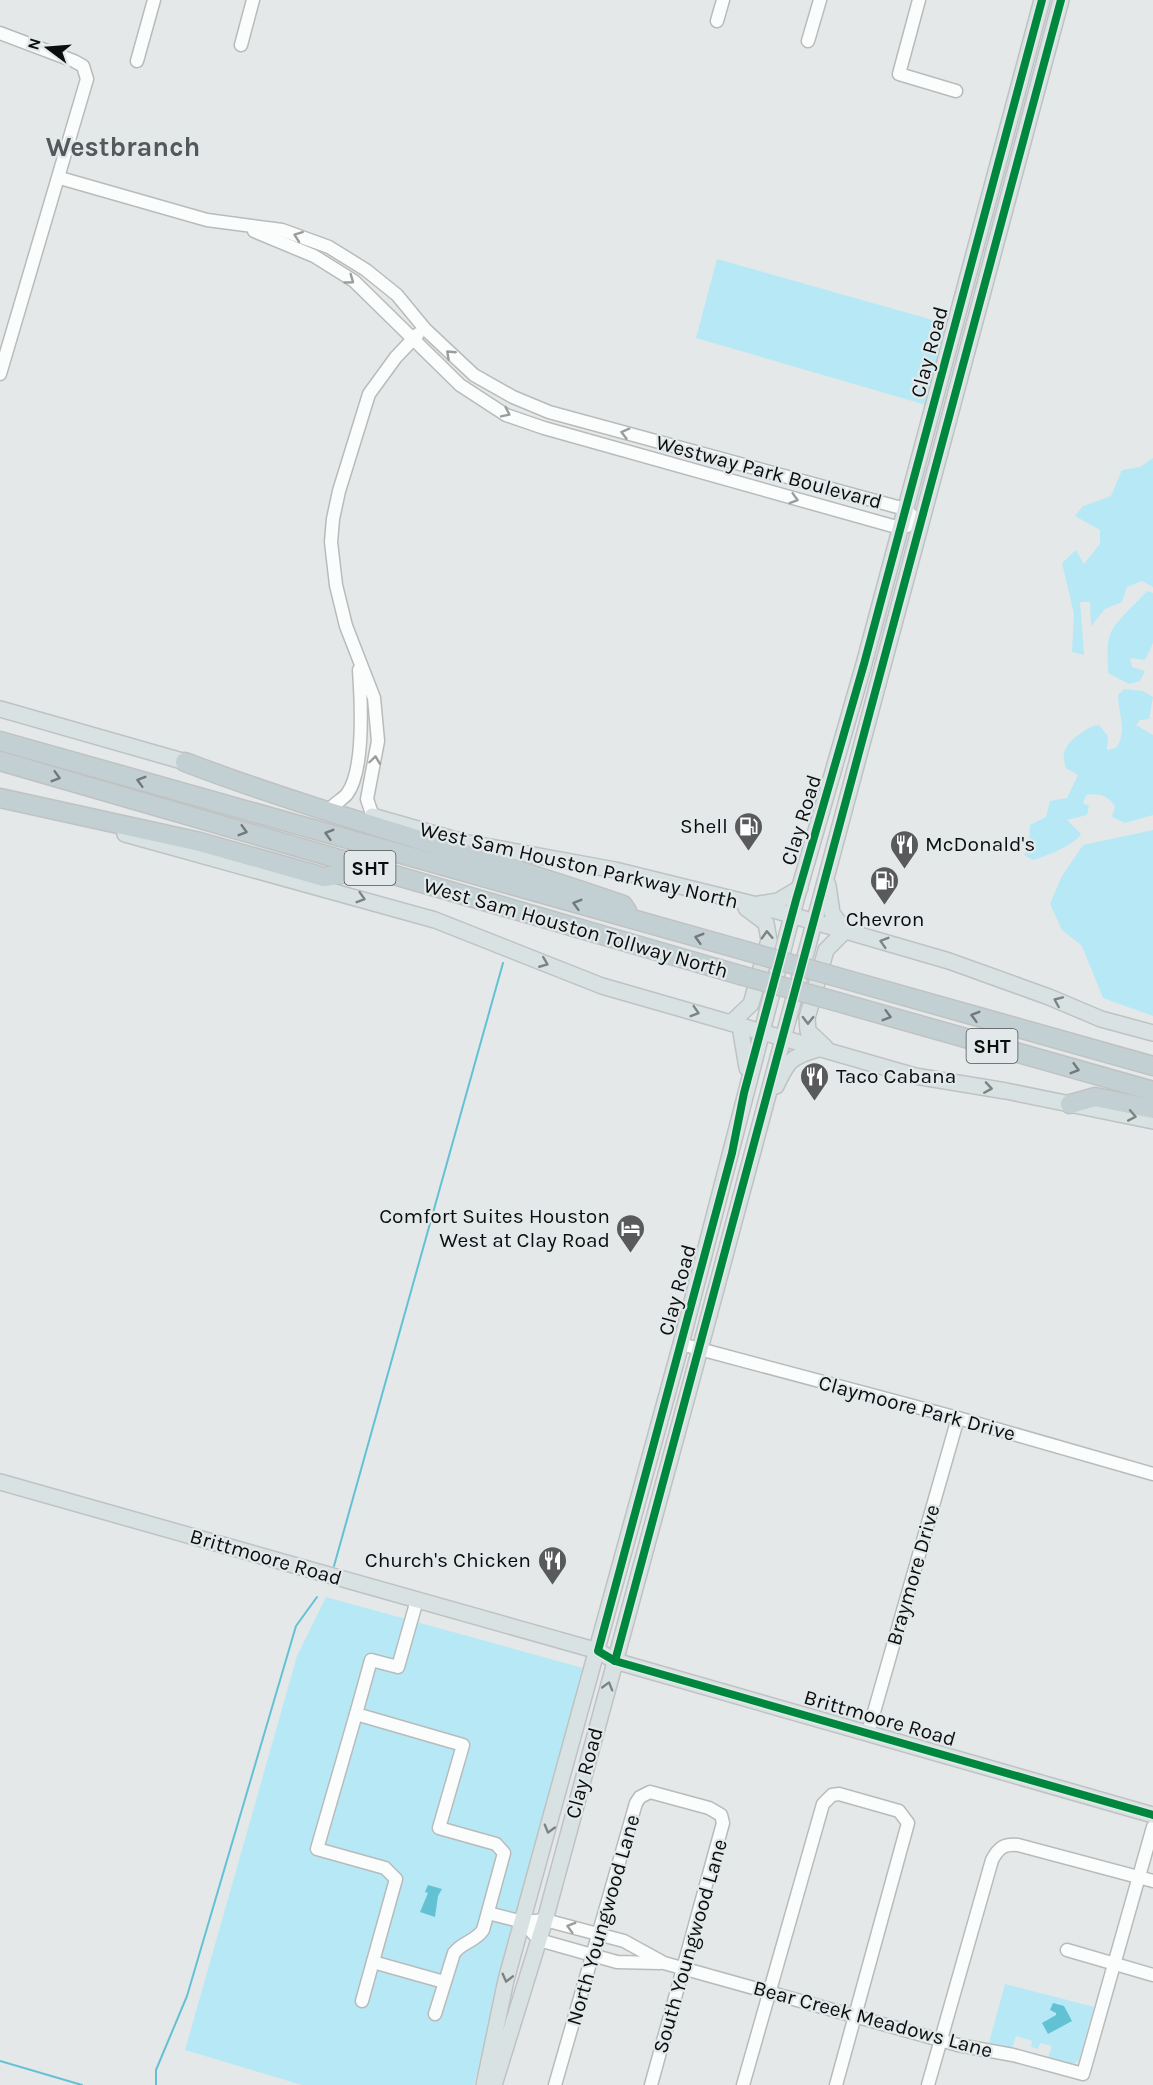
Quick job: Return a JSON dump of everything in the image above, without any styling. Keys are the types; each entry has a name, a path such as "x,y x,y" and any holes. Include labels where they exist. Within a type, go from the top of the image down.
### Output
{"highway":[{"name":"West Sam Houston Tollway North","path":"0,741 1153,1066"},
{"name":"West Sam Houston Tollway North","path":"0,760 740,975 1153,1091"},
{"path":"185,762 261,791 624,905 633,920"},
{"path":"0,800 200,842 324,877 372,869"},
{"path":"1070,1104 1095,1097 1153,1108"}],"main road":[{"name":"Clay Road","path":"484,2085 506,1980 639,1502 720,1198 744,1093 818,818 830,786 864,664 1042,0"},
{"name":"Clay Road","path":"494,2085 545,1920 1061,0"},
{"path":"1019,84 1037,89"},
{"path":"986,206 1005,209"},
{"path":"957,315 975,320"},
{"path":"864,664 882,669"},
{"name":"West Sam Houston Parkway North","path":"0,709 463,842 615,870 753,904 960,965 1101,1019 1153,1033"},
{"path":"830,786 848,790"},
{"path":"0,800 247,866 427,918 602,986 915,1076 1153,1121"},
{"path":"824,1050 813,1038 806,1025 807,1018 823,955 831,942 845,931 832,913 827,873"},
{"path":"753,904 777,901 800,888"},
{"path":"735,901 761,917 770,933 751,1004 735,1025"},
{"path":"735,1025 748,1062 744,1093"},
{"path":"762,1116 787,1063 796,1055 824,1050"},
{"path":"720,1198 739,1204"},
{"name":"Brittmoore Road","path":"0,1482 598,1651 615,1661 1153,1815"},
{"path":"639,1502 657,1505"},
{"path":"556,1802 574,1808"}],"street":[{"path":"137,61 154,0"},
{"path":"241,45 253,0"},
{"path":"717,21 723,0"},
{"path":"808,41 820,0"},
{"path":"919,0 899,74 956,91"},
{"path":"0,33 74,61 82,66 86,74 87,87 0,374"},
{"name":"Westway Park Boulevard","path":"60,178 207,220 282,230 329,247 366,270 397,295 425,329 474,375 513,397 549,412 905,509 920,523"},
{"name":"Westway Park Boulevard","path":"242,226 314,256 354,282 460,386 506,415 544,428 900,528 920,523"},
{"path":"373,816 367,799 378,741 374,698 336,585 331,542 333,519 339,491 369,394 381,375 412,338 425,329"},
{"path":"333,806 348,793 357,761 360,740 359,659"},
{"name":"Claymoore Park Drive","path":"681,1344 958,1418 1153,1474"},
{"name":"Braymore Drive","path":"868,1733 958,1418"},
{"path":"362,2001 396,1879 385,1868 317,1849 372,1660 398,1667 417,1600"},
{"path":"356,1714 463,1744 439,1828 495,1844 503,1850 504,1857 480,1934 458,1947 454,1953 435,2014"},
{"name":"North Youngwood Lane","path":"555,2085 640,1797 650,1792 680,1800"},
{"path":"743,2085 823,1804 832,1795 839,1794 899,1811 908,1823 836,2085"},
{"name":"South Youngwood Lane","path":"651,2085 723,1823 716,1811 680,1800"},
{"path":"1114,1964 1153,1827"},
{"path":"928,2085 992,1860 998,1849 1007,1844 1018,1845 1153,1881"},
{"path":"488,1913 523,1922 539,1940"},
{"name":"Bear Creek Meadows Lane","path":"523,1922 545,1920 624,1941 664,1963 940,2040 1013,2055 1083,2074 1114,1964"},
{"name":"Bear Creek Meadows Lane","path":"539,1940 617,1962 664,1963"},
{"path":"1067,1950 1153,1975"},
{"path":"373,1962 444,1982"}],"shaded area":[{"path":"717,259 954,326 933,407 696,338"},
{"path":"1153,458 1153,587 1142,581 1127,587 1122,602 1105,609 1091,626 1090,602 1080,602 1084,655 1072,652 1074,614 1062,563 1076,550 1084,564 1100,544 1100,530 1075,516 1083,506 1111,496 1122,470 1140,467"},
{"path":"1147,591 1153,593 1153,643 1145,660 1130,658 1132,667 1145,671 1140,681 1129,684 1108,673 1109,639 1112,630"},
{"path":"1124,689 1143,691 1153,697 1149,719 1140,720 1136,725 1153,735 1153,815 1125,823 1112,817 1115,806 1109,799 1095,794 1086,795 1083,803 1089,806 1087,815 1067,820 1081,834 1072,843 1033,860 1024,855 1029,846 1030,825 1046,817 1050,801 1067,798 1078,775 1065,766 1064,753 1068,744 1085,730 1099,725 1108,736 1107,750 1116,748 1120,742 1122,729 1118,695"},
{"path":"1153,830 1153,1016 1103,998 1082,946 1062,930 1050,904 1062,876 1083,845"},
{"path":"326,1597 583,1668 474,2085 302,2085 185,2050 297,1656"},
{"path":"428,1885 442,1889 438,1896 435,1917 420,1912 428,1893 425,1892"},
{"path":"1005,1984 1094,2007 1079,2060 1074,2064 1048,2058 1052,2046 1040,2043 1038,2049 1031,2047 1032,2041 1016,2036 1012,2048 989,2043"},
{"path":"1053,2003 1064,2006 1072,2021 1048,2034 1042,2023 1056,2015 1050,2010"}],"waterway":[{"path":"334,1566 503,963"},
{"path":"156,2085 156,2070 187,1996 296,1626 317,1597"},
{"path":"0,2061 82,2085"}],"cycle path":[{"path":"1042,0 864,664 796,900 744,1093 732,1153 598,1651 615,1661 1153,1815"},
{"path":"615,1661 1061,0"}],"place":[{"name":"Shell","path":"749,852"},
{"name":"McDonald's","path":"904,870"},
{"name":"Chevron","path":"885,906"},
{"name":"Taco Cabana","path":"815,1102"},
{"name":"Comfort Suites Houston West at Clay Road","path":"631,1254"},
{"name":"Church's Chicken","path":"552,1586"}],"district":[{"name":"Westbranch","path":"123,147"}]}
